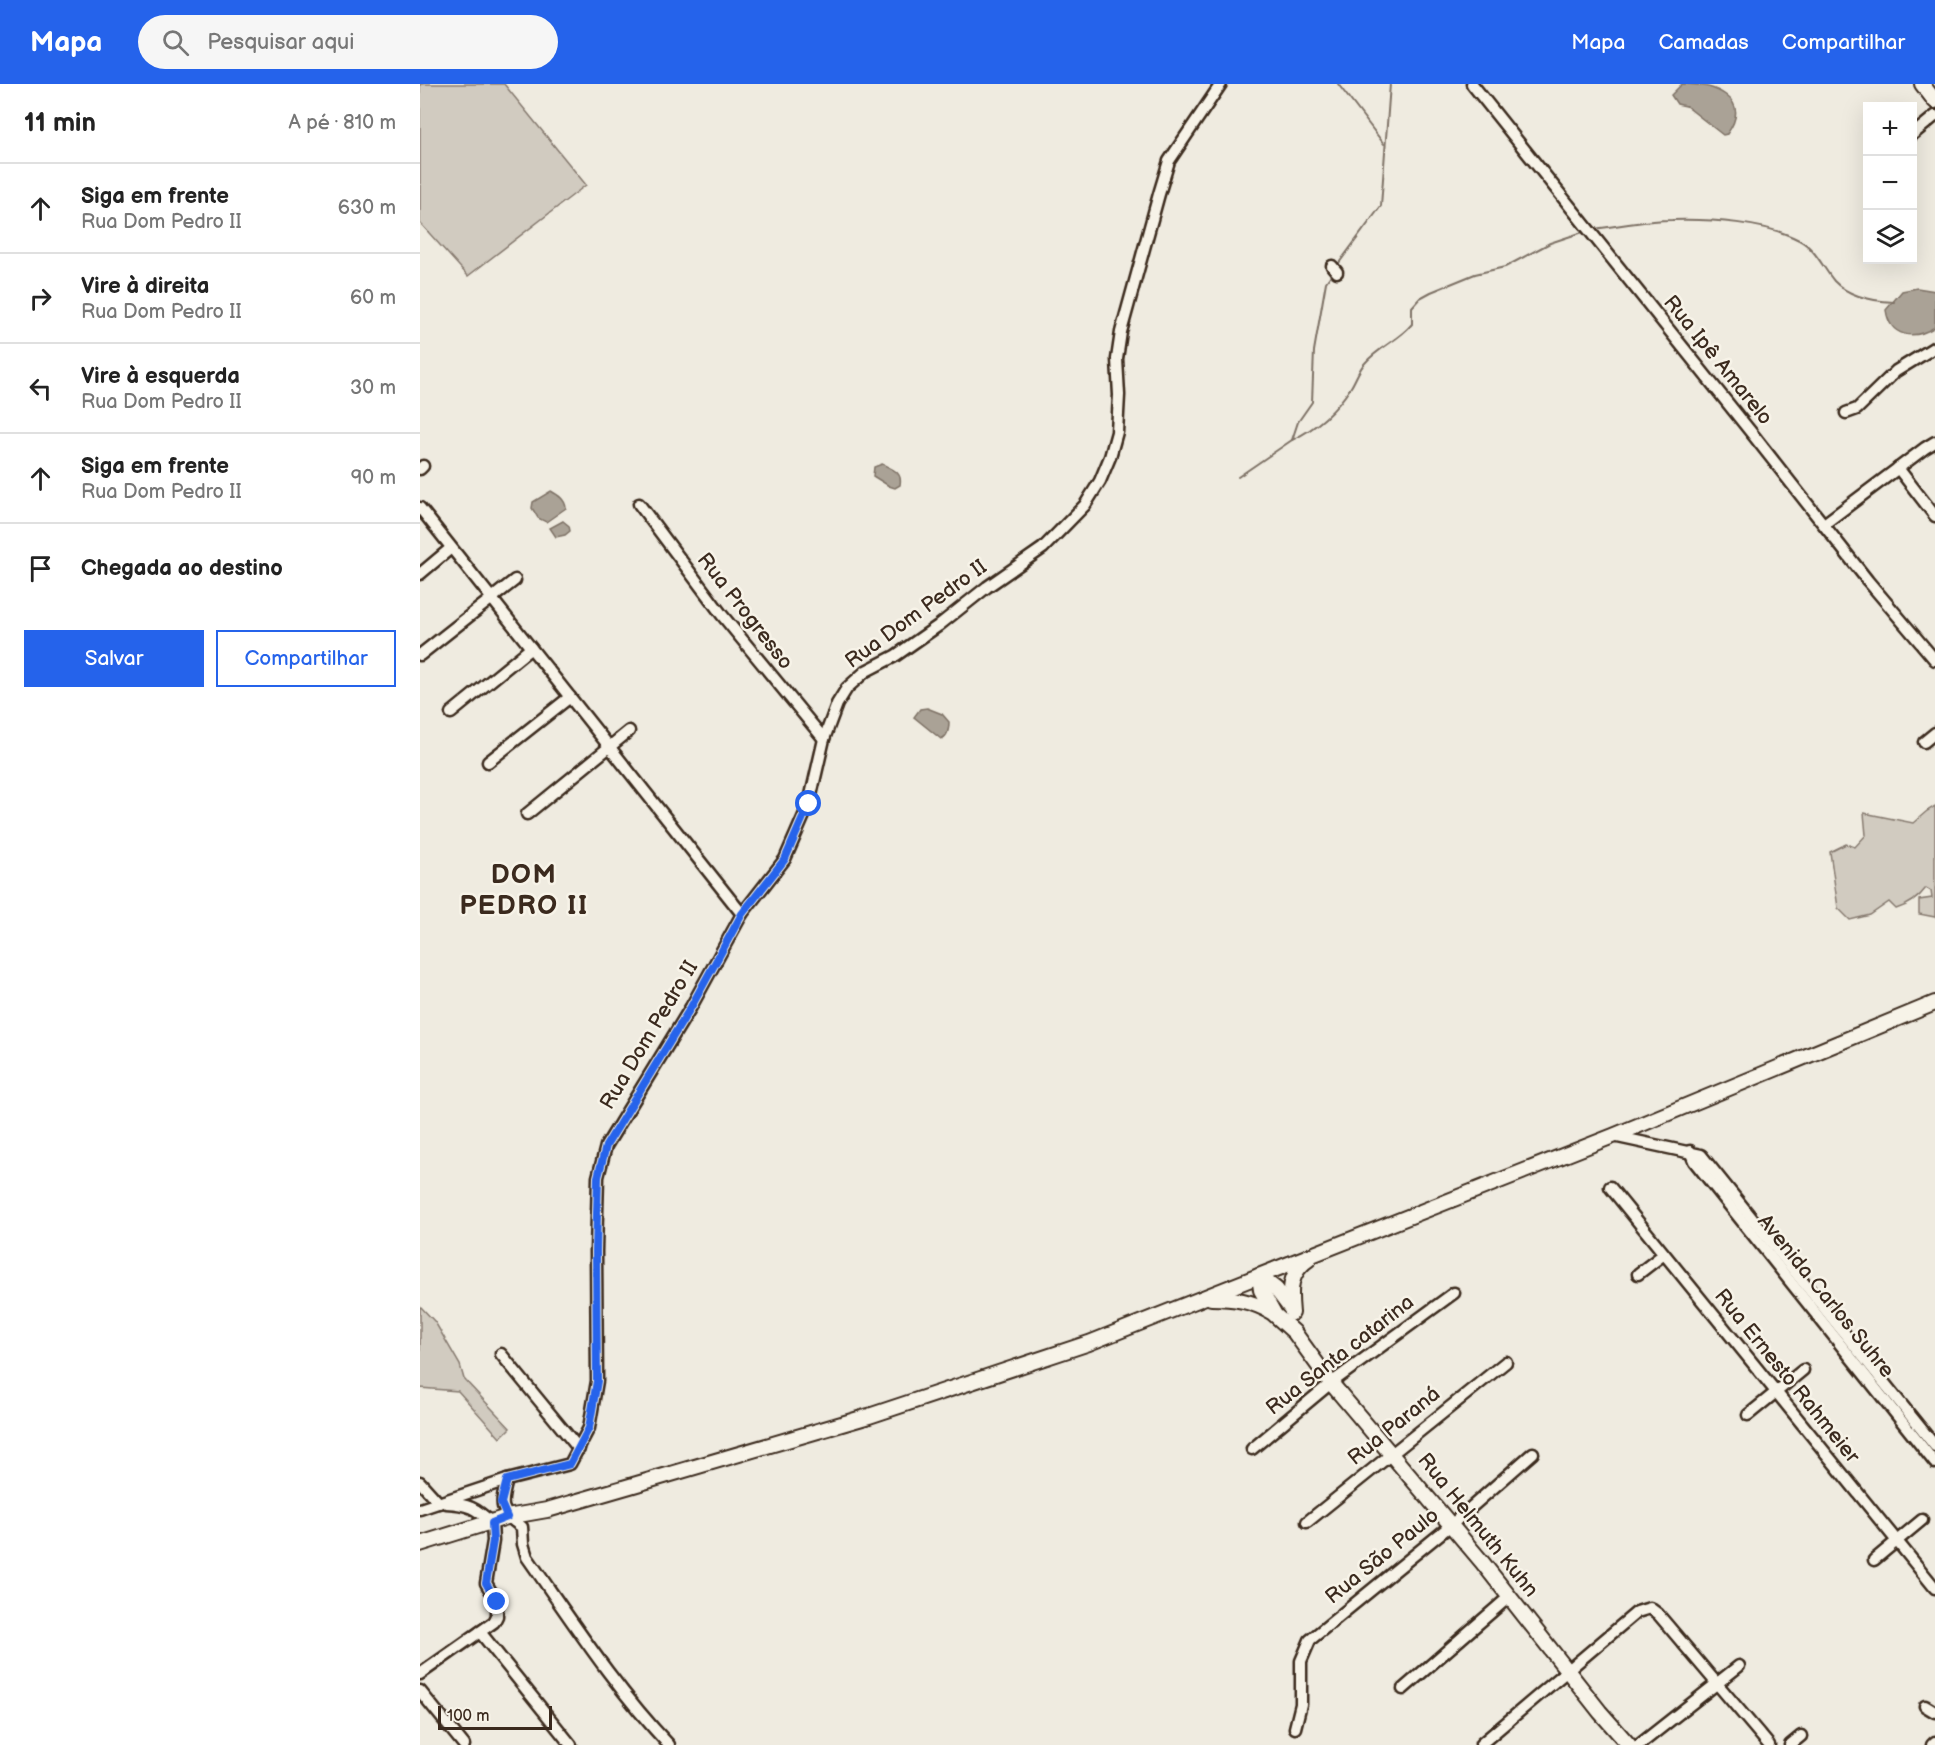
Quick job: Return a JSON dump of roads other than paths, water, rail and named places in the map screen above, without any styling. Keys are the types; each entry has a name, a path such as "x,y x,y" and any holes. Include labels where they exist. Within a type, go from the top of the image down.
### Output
{"main road":[{"path":"1922,84 1935,101"},
{"path":"420,1544 507,1517 548,1510 869,1416 1089,1343 1613,1136 1935,1003"},
{"path":"1292,1313 1289,1292 1294,1276 1303,1263 1317,1253"},
{"name":"Rua Helmuth Kuhn","path":"1259,1276 1276,1289 1289,1305 1294,1332"},
{"name":"Rua Helmuth Kuhn","path":"1259,1276 1262,1290 1275,1315 1294,1332 1331,1383 1392,1453 1629,1745"},
{"path":"1194,1300 1211,1298 1245,1300 1275,1315"}],"street":[{"name":"Rua Dom Pedro II","path":"420,1509 507,1480 570,1464 579,1449 589,1428 597,1381 598,1177 606,1146 691,1007 742,914 785,859 809,804 824,739 837,704 847,688 866,671 895,656 1043,548 1085,505 1100,481 1117,432 1119,395 1117,359 1121,332 1169,161 1221,84"},
{"name":"Rua Ipê Amarelo","path":"1472,84 1868,581 1935,660"},
{"path":"1917,131 1935,116"},
{"path":"1846,412 1857,410 1896,371 1935,347"},
{"path":"1824,524 1935,442"},
{"path":"1898,468 1935,516"},
{"name":"Rua Progresso","path":"639,504 729,623 824,739"},
{"path":"420,508 742,914"},
{"path":"420,574 452,548"},
{"path":"420,655 515,580"},
{"path":"452,713 531,648"},
{"path":"488,762 570,697"},
{"path":"527,814 629,731"},
{"path":"1924,742 1935,733"},
{"name":"Avenida Carlos Suhre","path":"1613,1136 1690,1151 1694,1161 1843,1341 1935,1446"},
{"name":"Rua Ernesto Rahmeier","path":"1610,1187 1935,1588"},
{"path":"1638,1275 1664,1254"},
{"name":"Rua Santa catarina","path":"1252,1449 1331,1383 1454,1293"},
{"name":"Avenida Carlos Suhre","path":"1843,1341 1935,1463"},
{"path":"501,1354 579,1449"},
{"name":"Rua Paraná","path":"1307,1522 1506,1362"},
{"path":"1748,1415 1803,1370"},
{"name":"Rua São Paulo","path":"1295,1728 1301,1704 1301,1661 1310,1640 1450,1525 1533,1453"},
{"path":"507,1480 501,1503 507,1517 522,1527 523,1544 527,1557 597,1656 645,1719 669,1745"},
{"path":"420,1482 439,1503 464,1504 480,1512 492,1523 493,1541 486,1583 497,1602 497,1616 494,1622 420,1674"},
{"path":"1874,1560 1922,1520"},
{"path":"1403,1689 1509,1596"},
{"path":"1480,1744 1637,1612 1650,1608 1658,1614 1718,1682 1769,1745"},
{"path":"480,1632 571,1745"},
{"path":"1639,1745 1739,1666"},
{"path":"420,1691 464,1745"},
{"path":"1925,1706 1935,1712"},
{"path":"1790,1745 1801,1736"}],"waterway":[{"path":"1338,84 1384,144"},
{"path":"1336,267 1381,206 1390,84"},
{"path":"1594,229 1652,221 1687,220 1754,225 1785,234 1805,244 1834,281 1847,291 1870,299 1894,302"},
{"path":"1292,440 1325,418 1345,396 1365,363 1412,324 1412,307 1420,298 1475,274 1505,267 1550,243 1586,231"},
{"path":"1238,477 1292,440 1298,422 1312,402 1314,351 1326,282 1333,272"}],"district":[{"name":"DOM PEDRO II","path":"524,890"}]}
